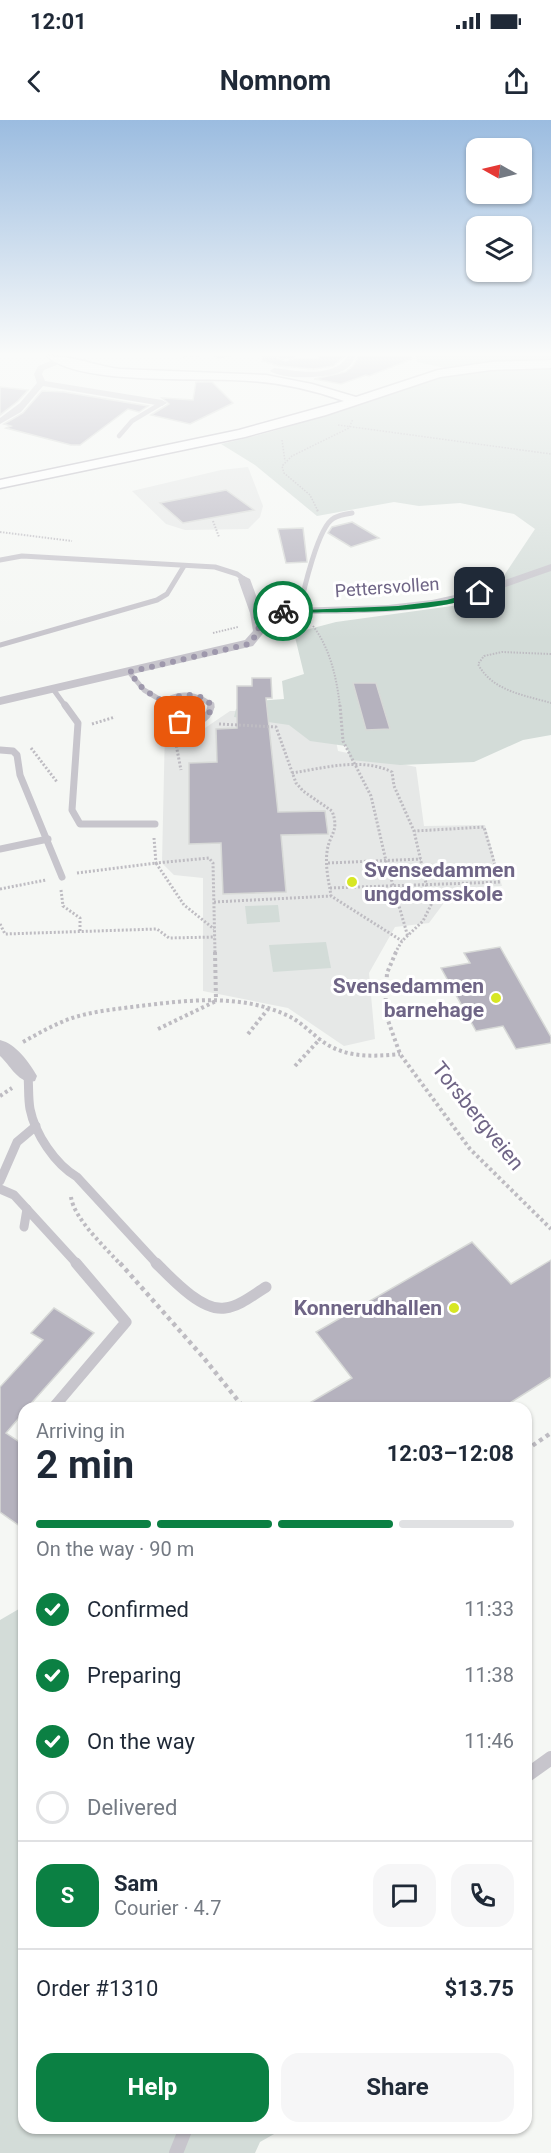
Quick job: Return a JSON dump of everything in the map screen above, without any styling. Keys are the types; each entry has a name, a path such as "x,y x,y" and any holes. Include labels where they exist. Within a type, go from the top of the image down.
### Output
{"main road":[{"path":"0,484 159,451"}],"street":[{"name":"Pettersvollen","path":"256,613 383,609 430,604 463,598 551,567"},
{"path":"0,701 249,644 259,631 256,613 244,579"},
{"path":"0,1046 18,1062 28,1076"}],"lane":[{"path":"300,610 305,582 325,526 333,518 352,513"},
{"path":"0,560 22,556 215,567 237,574 244,579"},
{"path":"0,645 158,600 167,594 184,566"},
{"path":"129,672 144,690 164,702"},
{"path":"53,689 78,723 72,810 80,824 154,824"},
{"path":"184,695 206,699 212,707 208,715 186,722 167,718 160,711 164,702 184,695"},
{"path":"0,750 13,751 17,755 20,775 48,839 61,877"},
{"path":"0,849 48,839"},
{"path":"28,1076 30,1087 28,1100 36,1126 64,1168 77,1177 165,1273 207,1308 220,1310 240,1303 267,1287"},
{"path":"0,1181 17,1140 28,1129 36,1126"},
{"path":"0,1189 14,1195 107,1297 126,1322 58,1402"},
{"path":"24,1227 27,1209"},
{"path":"532,1772 551,1758"},
{"path":"176,2153 184,2134"}],"path":[{"path":"302,451 292,456 282,466 284,473 310,495 325,526"},
{"path":"527,451 551,454"},
{"path":"213,521 219,537"},
{"path":"310,623 319,634 338,685 341,733 371,796 386,861 408,937"},
{"path":"551,654 502,652 484,656 478,664 481,672 498,684 551,703"},
{"path":"202,718 216,724 276,727 292,773 303,791 326,805 334,815 336,833 328,848 331,896"},
{"path":"175,728 173,744 181,761 181,770"},
{"path":"13,751 33,748 64,792 73,794"},
{"path":"292,773 375,765 392,772 394,786 414,831 431,905 428,914 408,937"},
{"path":"330,888 500,882 484,827 414,831"},
{"path":"154,838 156,863 184,905 214,929"},
{"path":"0,890 117,867 209,858 213,863 216,1000"},
{"path":"328,863 421,859"},
{"path":"61,877 63,906 80,918 80,932"},
{"path":"214,902 331,896 402,941"},
{"path":"0,924 5,934 157,930 169,938 215,937"},
{"name":"Torsbergveien","path":"408,937 402,941 392,958 384,994 385,1012 400,1054 470,1149 551,1229"},
{"path":"158,1029 202,1010 216,1000"},
{"path":"20,1043 74,1017 159,1002 216,1000 240,1002 284,1013 307,1027 330,1048 351,1054 400,1054"},
{"path":"248,1034 268,1009"},
{"path":"294,1066 320,1039"},
{"path":"77,1177 70,1195 72,1205 86,1225 203,1357 239,1402"},
{"path":"532,1446 551,1433"}],"shaded area":[{"path":"232,451 551,451 551,735 523,740 474,762 400,765 351,760 346,746 310,741 289,725 234,717 236,709 256,701 284,699 282,681 304,674 294,633 336,622 481,602 497,586 535,529 514,514 460,503 419,506 394,502 317,516 255,465"},
{"path":"248,467 263,506 260,517 248,529 185,530 166,524 132,491 221,470"},
{"name":"Svensedammen ungdomsskole","path":"230,711 330,711 338,751 416,767 424,826 485,825 502,886 455,888 429,923 395,927 369,973 375,1039 344,1046 288,1008 203,991 203,878 174,875 162,863 165,728 205,728"},
{"path":"278,905 280,922 247,924 245,906"},
{"path":"326,942 331,968 273,972 269,945"},
{"path":"18,1610 18,2134 274,2134 260,2142 255,2153 0,2153 0,1620"}],"building":[{"path":"226,490 254,510 183,523 160,503"},
{"path":"352,522 379,538 351,547 328,533 332,527"},
{"path":"303,528 307,562 286,563 278,529"},
{"path":"252,678 271,678 272,698 266,698 278,812 325,811 328,834 281,835 286,892 223,894 221,843 189,844 189,763 217,762 216,729 237,728 237,686 252,686"},
{"path":"353,683 376,683 390,729 366,730"},
{"path":"500,947 551,1037 551,1043 516,1049 503,1026 476,1031 441,968 470,963 464,953"},
{"name":"Konnerudhallen","path":"472,1242 511,1284 551,1260 551,1377 511,1402 311,1402 352,1378 316,1332"},
{"path":"54,1308 94,1333 32,1402 18,1402 18,1419 6,1433 18,1441 18,1525 0,1512 0,1387 43,1340 31,1333"}],"way so far":[{"path":"180,722 192,722 208,715 212,707 210,703 206,699 192,695 176,696 164,702 144,690 129,672 249,644 259,631 256,613 283,611"}],"place":[{"name":"Svensedammen ungdomsskole","path":"352,882"},
{"name":"Svensedammen barnehage","path":"496,998"},
{"name":"Konnerudhallen","path":"454,1308"}],"route":[{"path":"283,611 398,608 447,601 480,593"}]}
